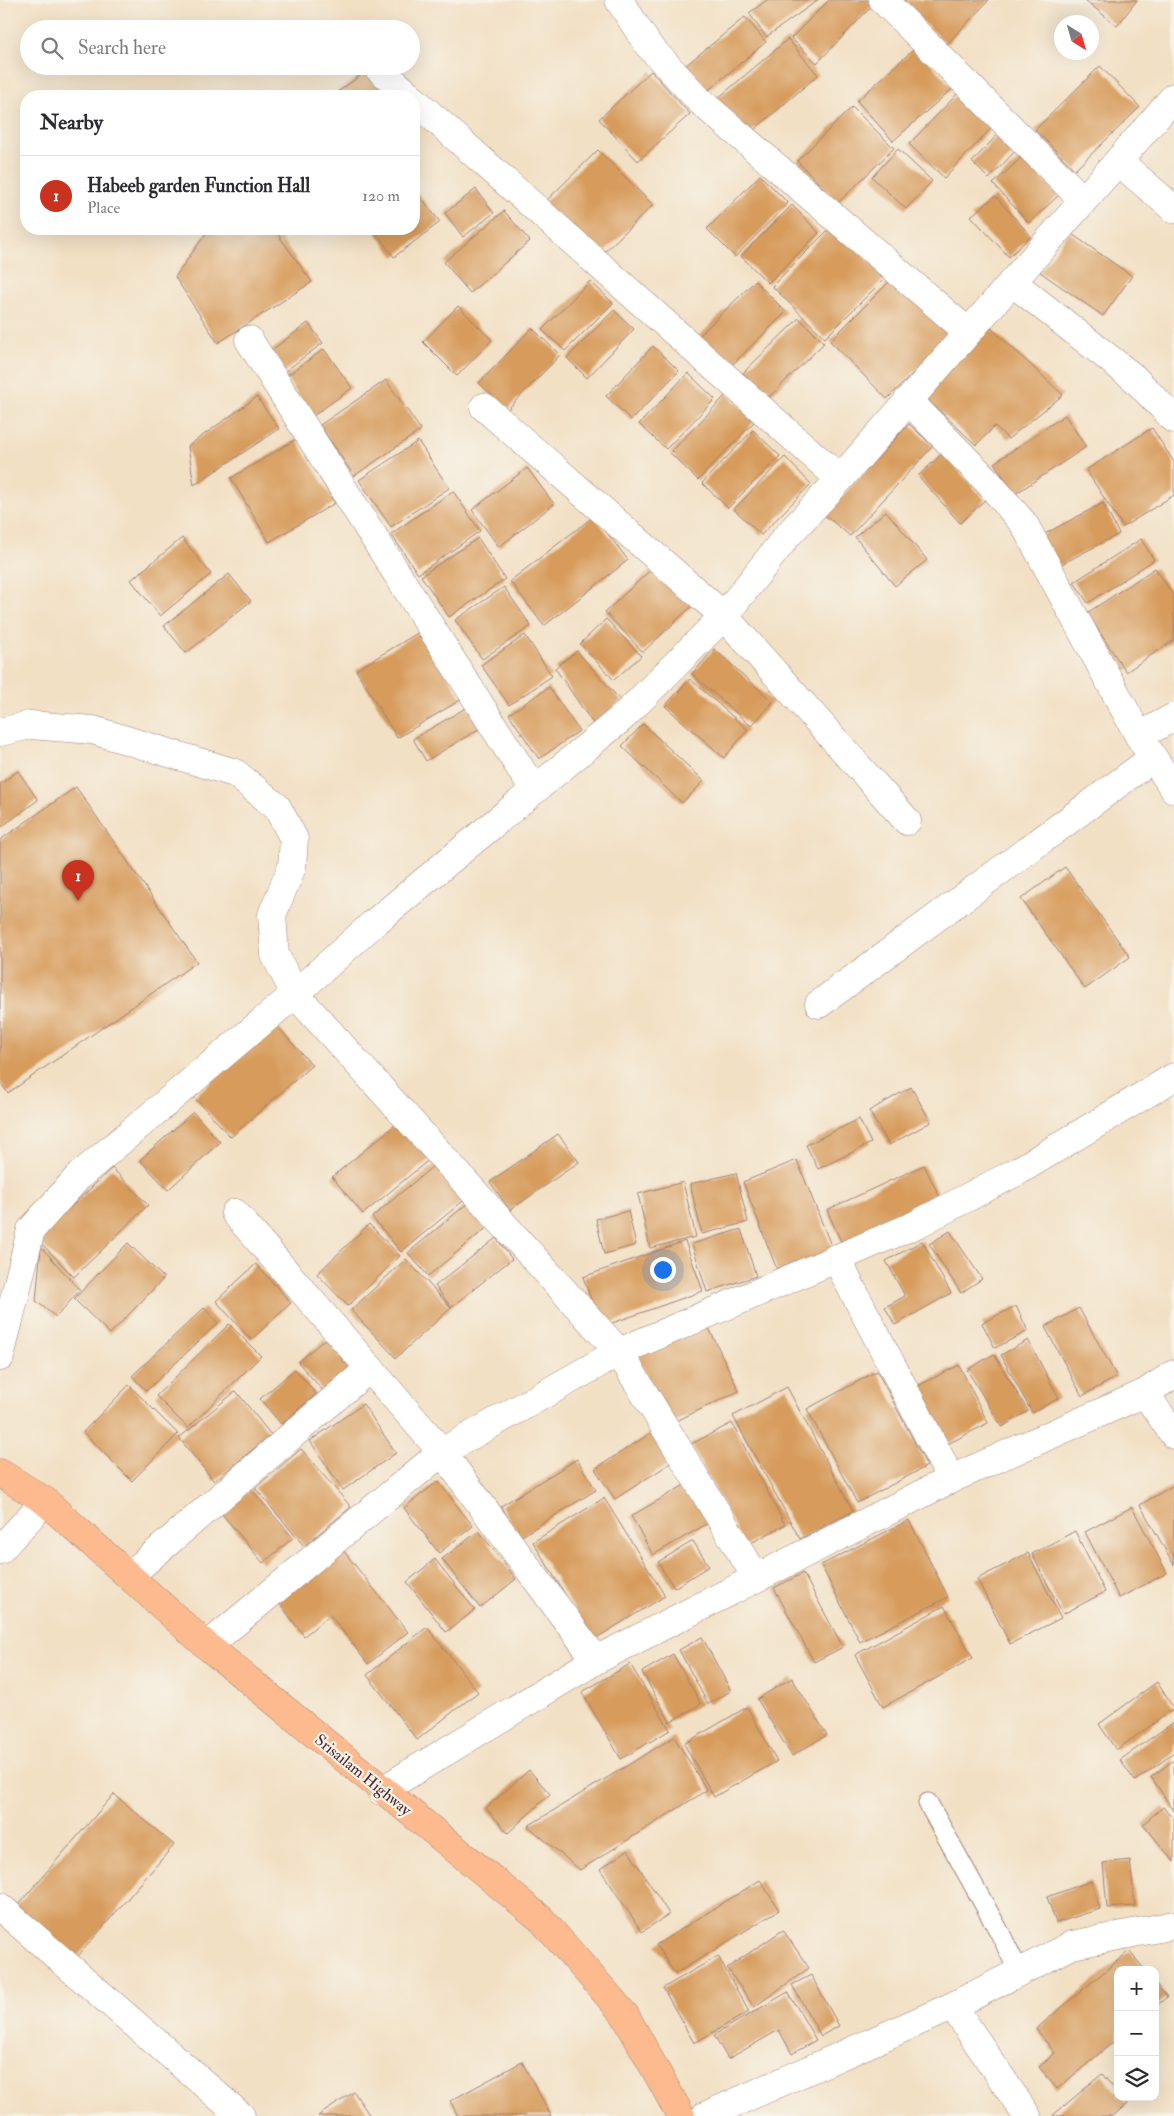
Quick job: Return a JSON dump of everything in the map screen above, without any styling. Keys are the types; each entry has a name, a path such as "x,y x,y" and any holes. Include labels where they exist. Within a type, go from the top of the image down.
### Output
{"highway":[{"name":"Srisailam Highway","path":"0,1473 45,1501 130,1575 207,1646 541,1919 625,2015 681,2116"}],"street":[{"path":"619,0 648,45 701,102 968,332"},
{"path":"883,0 1083,200"},
{"path":"386,75 403,90"},
{"path":"0,1357 31,1230 79,1176 295,994 374,923 624,716 724,616 787,536 840,479 1174,97"},
{"path":"420,105 840,479"},
{"path":"1118,162 1174,209"},
{"path":"1012,282 1134,378 1174,419"},
{"path":"250,340 534,790"},
{"path":"908,400 988,482 1024,524 1146,747 1174,789"},
{"path":"484,407 724,616 907,822"},
{"path":"819,1004 1146,747 1174,717"},
{"path":"0,732 30,725 93,730 235,773 277,807 294,839 292,867 272,915 275,955 295,994 619,1352 756,1577"},
{"path":"207,1646 442,1452 619,1352 917,1224 1020,1170 1174,1077"},
{"path":"235,1213 442,1452 596,1660"},
{"path":"836,1258 951,1479"},
{"path":"130,1575 370,1368"},
{"path":"381,1790 596,1660 951,1479 1145,1393 1174,1374"},
{"path":"1145,1393 1174,1436"},
{"path":"0,1550 45,1501"},
{"path":"0,1907 241,2116"},
{"path":"705,2116 953,2006 1072,1945 1174,1925"},
{"path":"953,2006 1027,2116"}],"lane":[{"path":"928,1803 1000,1933 1019,1972"}],"building":[{"path":"767,0 818,0 766,37 749,13"},
{"path":"829,0 868,0 873,5 817,63 791,38"},
{"path":"905,0 989,0 947,44 902,3"},
{"path":"1085,0 1137,0 1117,26"},
{"path":"745,17 766,42 706,92 685,66"},
{"path":"788,39 818,75 748,135 717,99"},
{"path":"916,47 953,88 893,141 857,101"},
{"path":"1100,66 1140,107 1075,170 1035,130"},
{"path":"651,71 690,114 638,161 599,119"},
{"path":"361,75 373,75 385,90 340,90"},
{"path":"963,88 998,121 944,178 909,144"},
{"path":"852,107 894,148 838,203 797,161"},
{"path":"1001,131 1019,147 989,179 972,162"},
{"path":"898,149 932,181 906,209 872,177"},
{"path":"598,150 653,205 597,259 543,204"},
{"path":"1022,157 1059,195 1029,223 993,184"},
{"path":"760,175 788,203 735,257 707,229"},
{"path":"476,189 494,213 463,237 445,213"},
{"path":"420,196 440,222 394,257 378,235 420,235"},
{"path":"995,196 1031,236 1009,257 971,216"},
{"path":"792,205 819,233 768,283 741,256"},
{"path":"504,211 530,241 470,293 444,262"},
{"path":"833,225 886,277 825,338 772,286"},
{"path":"1069,232 1132,276 1103,316 1040,272"},
{"path":"205,235 278,235 312,282 218,343 175,277"},
{"path":"894,277 951,336 887,399 830,341"},
{"path":"590,281 613,303 565,351 542,330"},
{"path":"755,281 786,312 730,367 699,336"},
{"path":"458,306 492,340 457,376 423,342"},
{"path":"614,310 634,329 587,378 567,358"},
{"path":"799,318 824,343 768,398 743,373"},
{"path":"308,323 323,343 284,372 269,352"},
{"path":"989,326 1063,395 1008,439 995,426 976,445 924,396"},
{"path":"532,328 560,355 507,410 479,383"},
{"path":"653,346 679,371 631,420 606,396"},
{"path":"324,349 352,388 313,416 285,377"},
{"path":"688,373 715,399 666,449 639,424"},
{"path":"386,380 421,430 354,476 320,425"},
{"path":"727,394 755,421 698,480 670,453"},
{"path":"257,397 279,429 194,485 188,446"},
{"path":"1065,415 1086,447 1015,494 994,463"},
{"path":"909,424 933,446 850,536 825,515"},
{"path":"1152,428 1174,462 1174,495 1123,527 1086,470"},
{"path":"753,430 780,456 728,508 702,483"},
{"path":"296,439 335,503 269,542 231,478"},
{"path":"418,441 449,488 391,527 359,480"},
{"path":"943,453 985,500 960,523 918,476"},
{"path":"785,457 811,484 761,535 734,509"},
{"path":"527,468 554,504 499,547 472,510"},
{"path":"453,491 480,531 418,574 391,534"},
{"path":"1103,503 1119,534 1054,568 1037,538"},
{"path":"886,511 927,560 895,586 855,537"},
{"path":"594,516 628,560 544,626 510,581"},
{"path":"182,538 211,574 160,616 131,580"},
{"path":"478,538 505,579 449,617 421,576"},
{"path":"1141,539 1154,560 1088,603 1074,582"},
{"path":"655,566 692,606 643,652 605,612"},
{"path":"1155,568 1174,596 1174,640 1126,672 1087,613"},
{"path":"229,574 251,601 186,653 164,626"},
{"path":"504,587 531,626 482,659 455,620"},
{"path":"606,619 641,656 614,680 580,644"},
{"path":"421,631 462,699 397,738 356,670"},
{"path":"525,635 552,676 509,705 481,665"},
{"path":"714,649 773,702 751,726 692,674"},
{"path":"577,651 621,701 594,725 555,668"},
{"path":"690,679 748,730 724,758 665,706"},
{"path":"549,687 579,731 539,759 509,714"},
{"path":"469,706 482,727 426,761 413,739"},
{"path":"643,724 704,781 682,803 622,746"},
{"path":"18,771 38,800 0,828 0,784"},
{"path":"76,787 197,962 8,1093 0,1082 0,840"},
{"path":"1065,867 1130,957 1085,989 1021,899"},
{"path":"275,1024 312,1065 231,1137 194,1097"},
{"path":"911,1087 931,1122 889,1145 869,1111"},
{"path":"193,1112 220,1142 168,1190 140,1160"},
{"path":"859,1119 871,1143 818,1169 806,1145"},
{"path":"400,1121 431,1158 363,1214 332,1177"},
{"path":"558,1134 579,1162 510,1210 490,1182"},
{"path":"797,1160 836,1258 781,1280 743,1182"},
{"path":"438,1162 468,1197 401,1252 372,1217"},
{"path":"924,1165 941,1200 843,1246 827,1210"},
{"path":"112,1168 148,1205 74,1277 37,1239"},
{"path":"736,1173 748,1222 702,1234 690,1184"},
{"path":"683,1182 696,1237 650,1248 638,1194"},
{"path":"470,1201 490,1225 428,1276 408,1253"},
{"path":"628,1211 636,1245 604,1254 596,1219"},
{"path":"369,1224 400,1256 348,1306 317,1274"},
{"path":"741,1229 756,1276 707,1292 692,1244"},
{"path":"950,1231 982,1279 961,1293 929,1244"},
{"path":"496,1238 512,1259 451,1307 435,1286"},
{"path":"685,1241 703,1291 601,1327 583,1277"},
{"path":"922,1241 951,1293 895,1325 885,1307 905,1296 886,1261"},
{"path":"128,1243 164,1278 110,1334 74,1299"},
{"path":"41,1247 80,1290 56,1317 36,1301"},
{"path":"406,1259 451,1308 396,1358 351,1310"},
{"path":"256,1264 291,1303 251,1340 216,1301"},
{"path":"1016,1306 1028,1331 995,1348 982,1323"},
{"path":"204,1308 218,1323 146,1391 132,1376"},
{"path":"1079,1308 1117,1377 1082,1396 1045,1327"},
{"path":"706,1322 739,1391 670,1424 637,1355"},
{"path":"229,1324 261,1356 188,1428 156,1396"},
{"path":"325,1339 351,1369 324,1392 298,1362"},
{"path":"1028,1340 1059,1398 1032,1413 1001,1355"},
{"path":"994,1354 1028,1411 1002,1427 967,1370"},
{"path":"959,1365 988,1423 946,1445 916,1387"},
{"path":"295,1369 316,1394 281,1424 260,1399"},
{"path":"877,1371 927,1466 857,1503 807,1409"},
{"path":"129,1385 178,1434 132,1481 83,1432"},
{"path":"787,1387 853,1511 800,1539 733,1416"},
{"path":"236,1391 271,1435 214,1481 179,1438"},
{"path":"363,1404 396,1453 343,1490 310,1441"},
{"path":"732,1423 785,1525 745,1546 691,1444"},
{"path":"657,1429 677,1459 615,1499 595,1469"},
{"path":"301,1449 351,1507 304,1546 255,1488"},
{"path":"577,1459 596,1490 520,1537 501,1506"},
{"path":"438,1481 473,1526 439,1553 404,1508"},
{"path":"688,1483 710,1522 653,1555 631,1516"},
{"path":"1174,1485 1174,1565 1140,1505"},
{"path":"251,1489 293,1538 263,1563 222,1514"},
{"path":"604,1498 665,1596 593,1640 533,1542"},
{"path":"1132,1507 1167,1573 1119,1598 1085,1532"},
{"path":"909,1520 948,1597 860,1642 821,1565"},
{"path":"479,1531 516,1579 480,1608 442,1559"},
{"path":"1075,1531 1105,1592 1063,1614 1032,1554"},
{"path":"693,1541 709,1566 674,1588 658,1562"},
{"path":"343,1550 408,1632 368,1664 330,1615 304,1636 278,1601"},
{"path":"1028,1553 1061,1618 1010,1644 977,1579"},
{"path":"435,1559 475,1610 446,1632 407,1582"},
{"path":"803,1573 843,1647 814,1662 774,1588"},
{"path":"944,1606 973,1658 883,1707 855,1655"},
{"path":"427,1627 478,1692 417,1740 367,1675"},
{"path":"702,1637 731,1691 708,1704 679,1650"},
{"path":"673,1654 701,1704 670,1722 642,1672"},
{"path":"630,1664 670,1730 621,1759 582,1692"},
{"path":"792,1678 827,1735 792,1756 757,1699"},
{"path":"1157,1682 1174,1709 1116,1750 1099,1724"},
{"path":"747,1707 777,1761 714,1797 684,1744"},
{"path":"1174,1722 1174,1753 1135,1781 1120,1760"},
{"path":"674,1737 707,1790 580,1870 528,1826"},
{"path":"1174,1760 1174,1811 1151,1777"},
{"path":"529,1770 550,1794 508,1833 486,1808"},
{"path":"114,1794 174,1845 71,1964 11,1913"},
{"path":"1163,1807 1174,1819 1174,1862 1143,1824"},
{"path":"628,1850 669,1914 642,1932 600,1869"},
{"path":"1130,1860 1135,1906 1107,1908 1103,1863"},
{"path":"760,1880 779,1910 675,1974 656,1945"},
{"path":"1091,1881 1100,1909 1056,1923 1047,1897"},
{"path":"783,1930 809,1968 754,2007 727,1968"},
{"path":"1129,1951 1142,1966 1114,1966 1114,2041 1057,2089 1039,2067 1055,2053 1036,2029"},
{"path":"718,1956 749,2012 694,2043 663,1988"},
{"path":"811,1975 839,2026 821,2036 792,1985"},
{"path":"1159,1988 1167,1997 1159,2004"},
{"path":"788,1992 816,2040 792,2054 779,2030 728,2059 714,2035"},
{"path":"522,2062 551,2116 458,2116 450,2101"},
{"path":"1102,2074 1114,2088 1114,2101 1125,2101 1127,2104 1113,2116 1052,2116"},
{"path":"354,2092 370,2116 318,2116"}],"place":[{"name":"Habeeb garden Function Hall","path":"78,901"}]}
